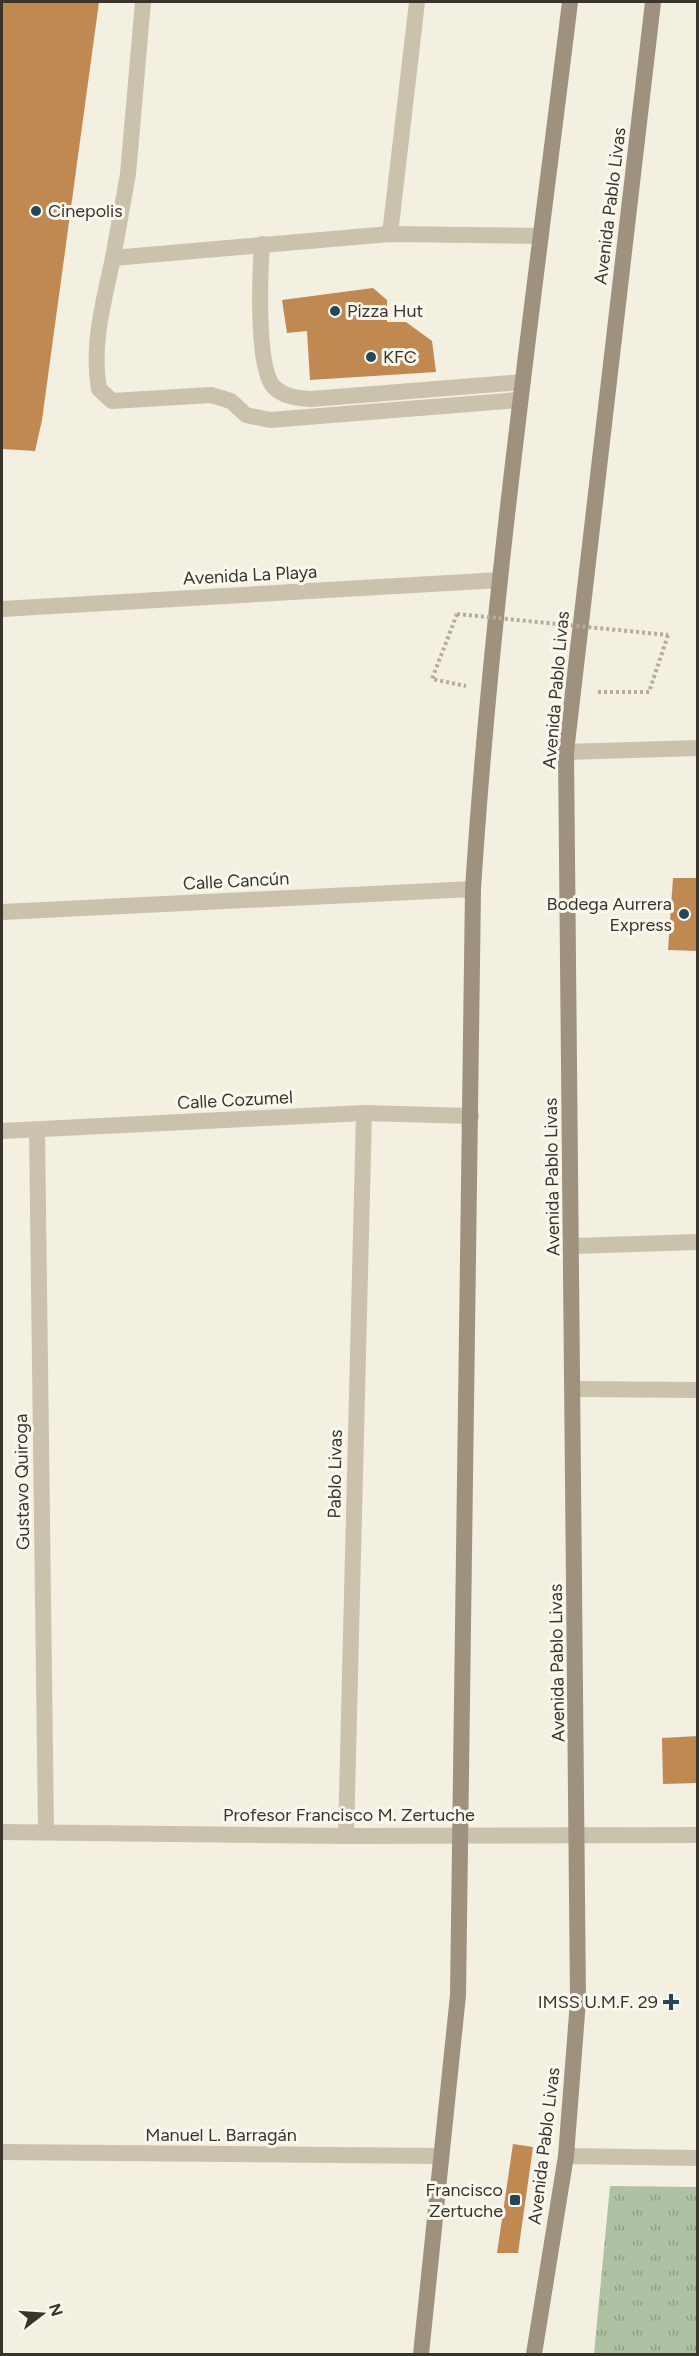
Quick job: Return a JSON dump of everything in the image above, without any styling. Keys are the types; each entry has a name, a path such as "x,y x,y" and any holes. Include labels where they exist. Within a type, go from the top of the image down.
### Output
{"main road":[{"path":"421,2355 458,1995 462,1834 473,889 489,690 519,400 570,2"},
{"name":"Avenida Pablo Livas","path":"534,2355 566,2156 578,2001 579,1834 566,752 653,2"}],"street":[{"path":"143,2 128,174 100,321 97,367 99,389 112,401 211,395 231,401 246,416 270,420 519,400"},
{"path":"390,234 417,2"},
{"path":"113,258 390,234 541,236"},
{"path":"262,244 261,321 264,355 271,383 287,396 311,399 523,382"},
{"name":"Avenida La Playa","path":"2,609 500,580"},
{"path":"566,752 698,748"},
{"name":"Calle Cancún","path":"2,912 473,889"},
{"name":"Calle Cozumel","path":"2,1131 364,1113 471,1116"},
{"name":"Pablo Livas","path":"346,1836 364,1113"},
{"name":"Gustavo Quiroga","path":"37,1130 46,1832"},
{"path":"572,1246 698,1242"},
{"path":"573,1389 698,1390"},
{"name":"Profesor Francisco M. Zertuche","path":"2,1832 346,1836 698,1835"},
{"name":"Manuel L. Barragán","path":"2,2152 441,2156"},
{"path":"566,2156 698,2158"}],"path":[{"path":"489,690 432,679 457,614 668,635 649,692 573,691"}],"green space":[{"path":"610,2186 697,2187 697,2354 594,2354"}],"building":[{"name":"Cinepolis","path":"2,2 99,2 42,420 35,451 2,449"},
{"name":"KFC","path":"373,288 387,300 387,322 406,322 432,341 436,372 310,380 307,331 287,333 282,300"},
{"name":"Bodega Aurrera Express","path":"673,878 698,878 698,951 668,950"},
{"path":"698,1736 698,1783 663,1784 662,1738"},
{"name":"Francisco Zertuche","path":"513,2144 533,2147 518,2253 497,2253"}],"place":[{"name":"Cinepolis","path":"36,211"},
{"name":"Pizza Hut","path":"335,311"},
{"name":"KFC","path":"371,357"},
{"name":"Bodega Aurrera Express","path":"684,914"},
{"name":"IMSS U.M.F. 29","path":"671,2002"},
{"name":"Francisco Zertuche","path":"515,2200"}]}
